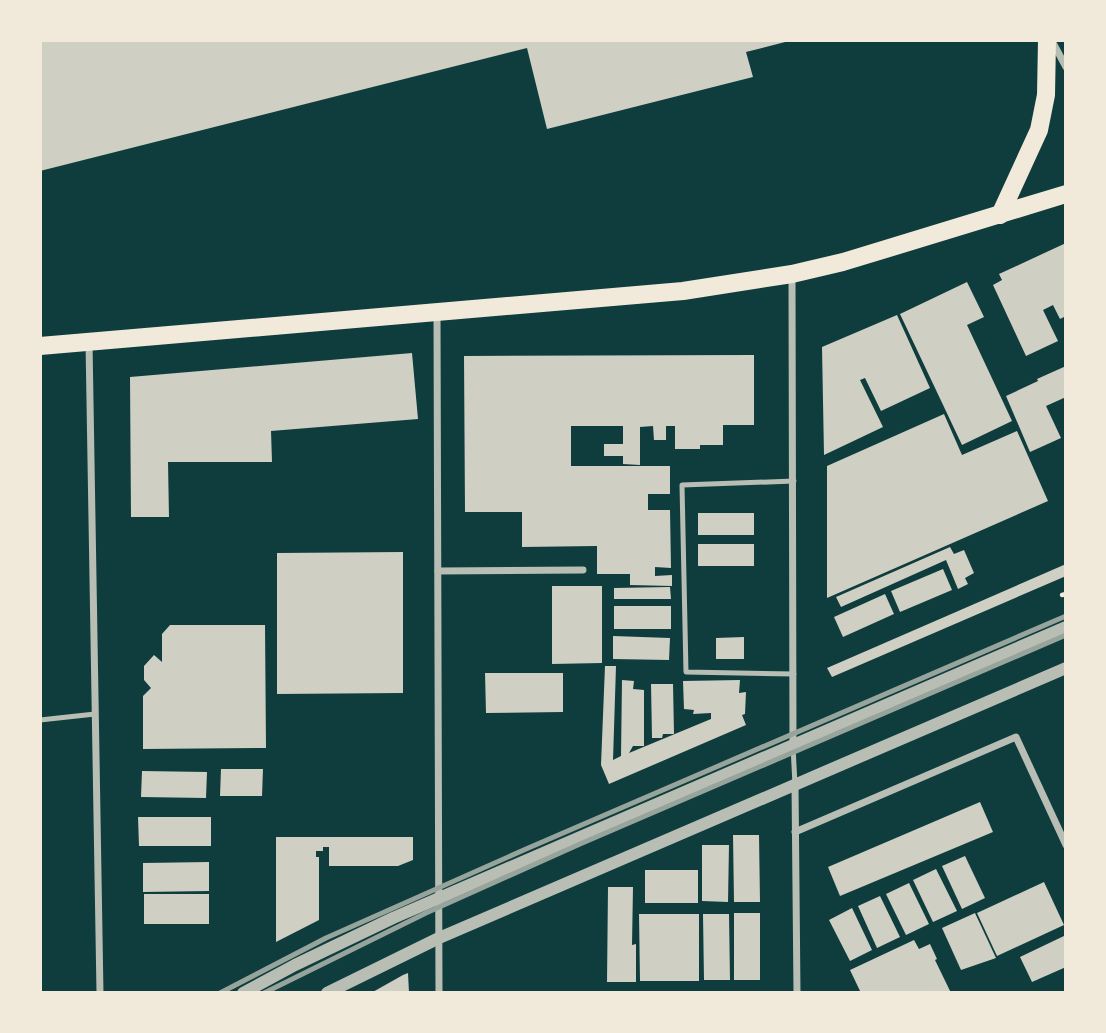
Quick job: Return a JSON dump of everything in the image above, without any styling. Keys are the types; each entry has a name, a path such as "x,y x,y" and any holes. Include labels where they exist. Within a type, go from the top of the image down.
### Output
{"main road":[{"path":"1000,215 1039,130 1046,95 1049,40"},
{"path":"40,346 647,295 792,274 873,255 1066,194"}],"street":[{"path":"1049,40 1066,67"},
{"path":"792,274 793,745"},
{"path":"437,312 439,993"},
{"path":"89,341 100,993"},
{"path":"438,571 583,570"},
{"path":"243,993 344,940 1066,627"},
{"path":"327,993 439,938 1066,668"},
{"path":"796,832 1016,737 1066,845"},
{"path":"795,785 797,993"}],"lane":[{"path":"794,481 682,485 686,672 794,674"},
{"path":"40,720 95,714"},
{"path":"793,745 795,785"}],"building":[{"path":"40,40 789,41 746,52 753,77 547,129 527,48 40,171"},
{"path":"1066,243 1066,316 1060,319 1053,305 1043,310 1058,341 1026,356 993,285 1002,280 999,274"},
{"path":"967,282 984,317 967,325 1012,421 962,445 900,314"},
{"path":"897,315 930,388 881,411 865,378 860,380 883,427 824,455 822,347"},
{"path":"412,353 418,419 271,431 272,462 168,462 169,517 131,517 130,377"},
{"path":"754,355 754,425 723,425 723,445 675,449 675,426 666,426 666,440 654,440 653,426 640,427 640,465 623,464 623,456 604,456 604,444 623,444 623,426 571,426 571,466 670,466 670,494 648,494 648,510 670,510 671,568 655,567 655,576 672,575 672,586 630,585 630,574 597,574 597,546 522,547 522,512 465,512 464,356"},
{"path":"1066,366 1066,397 1046,406 1061,438 1030,452 1006,396"},
{"path":"944,414 962,455 1017,431 1048,501 827,598 827,466"},
{"path":"698,513 754,513 754,535 698,535"},
{"path":"698,544 754,544 754,566 698,566"},
{"path":"950,547 954,554 964,550 974,573 965,578 968,584 958,589 946,560 841,607 836,597"},
{"path":"403,552 403,693 277,694 277,553"},
{"path":"1066,564 1066,576 832,677 827,668"},
{"path":"943,569 952,590 900,612 891,591"},
{"path":"552,586 602,586 602,663 552,664"},
{"path":"670,587 671,599 614,599 614,588"},
{"path":"885,594 894,614 843,637 834,617"},
{"path":"614,606 671,606 671,629 614,629"},
{"path":"170,625 265,625 266,748 143,749 143,696 151,688 144,680 144,666 154,655 162,662 162,634"},
{"path":"613,636 670,638 669,660 613,659"},
{"path":"744,637 744,659 716,659 716,638"},
{"path":"605,666 616,666 613,760 621,756 622,680 634,681 633,689 644,690 644,746 633,746 629,753 711,719 711,713 693,714 694,710 684,709 683,681 740,680 739,693 746,692 745,714 742,715 746,725 609,784 601,765"},
{"path":"485,673 563,673 563,712 486,713"},
{"path":"651,684 673,684 674,734 663,734 662,738 652,738"},
{"path":"221,769 263,769 262,796 220,796"},
{"path":"142,771 207,772 206,798 141,797"},
{"path":"980,802 993,832 840,896 828,867"},
{"path":"138,817 211,817 211,846 139,846"},
{"path":"733,835 759,835 760,902 734,902"},
{"path":"276,837 413,837 413,860 398,866 329,866 329,847 316,851 316,857 319,857 319,920 276,942"},
{"path":"702,845 729,845 728,902 702,901"},
{"path":"965,856 985,898 962,909 942,866"},
{"path":"209,862 209,891 143,892 143,863"},
{"path":"936,869 957,911 933,922 913,880"},
{"path":"645,870 698,870 698,903 645,903"},
{"path":"1044,882 1064,925 997,956 977,913"},
{"path":"909,883 929,924 906,935 886,894"},
{"path":"608,887 633,887 632,945 636,944 636,982 607,982"},
{"path":"144,894 209,894 209,924 144,924"},
{"path":"880,896 900,937 877,948 858,906"},
{"path":"852,908 872,950 850,961 829,920"},
{"path":"734,913 760,913 760,980 734,980"},
{"path":"975,913 996,958 961,970 942,928"},
{"path":"639,914 699,914 699,981 640,981"},
{"path":"703,914 729,914 730,980 704,980"},
{"path":"1066,935 1066,967 1032,982 1020,957"},
{"path":"914,940 919,949 930,944 951,993 861,993 850,970"},
{"path":"408,973 409,993 371,993 403,975"}],"railway":[{"path":"220,993 326,938 1066,616"},
{"path":"264,993 426,913 580,844 1066,635"}]}
